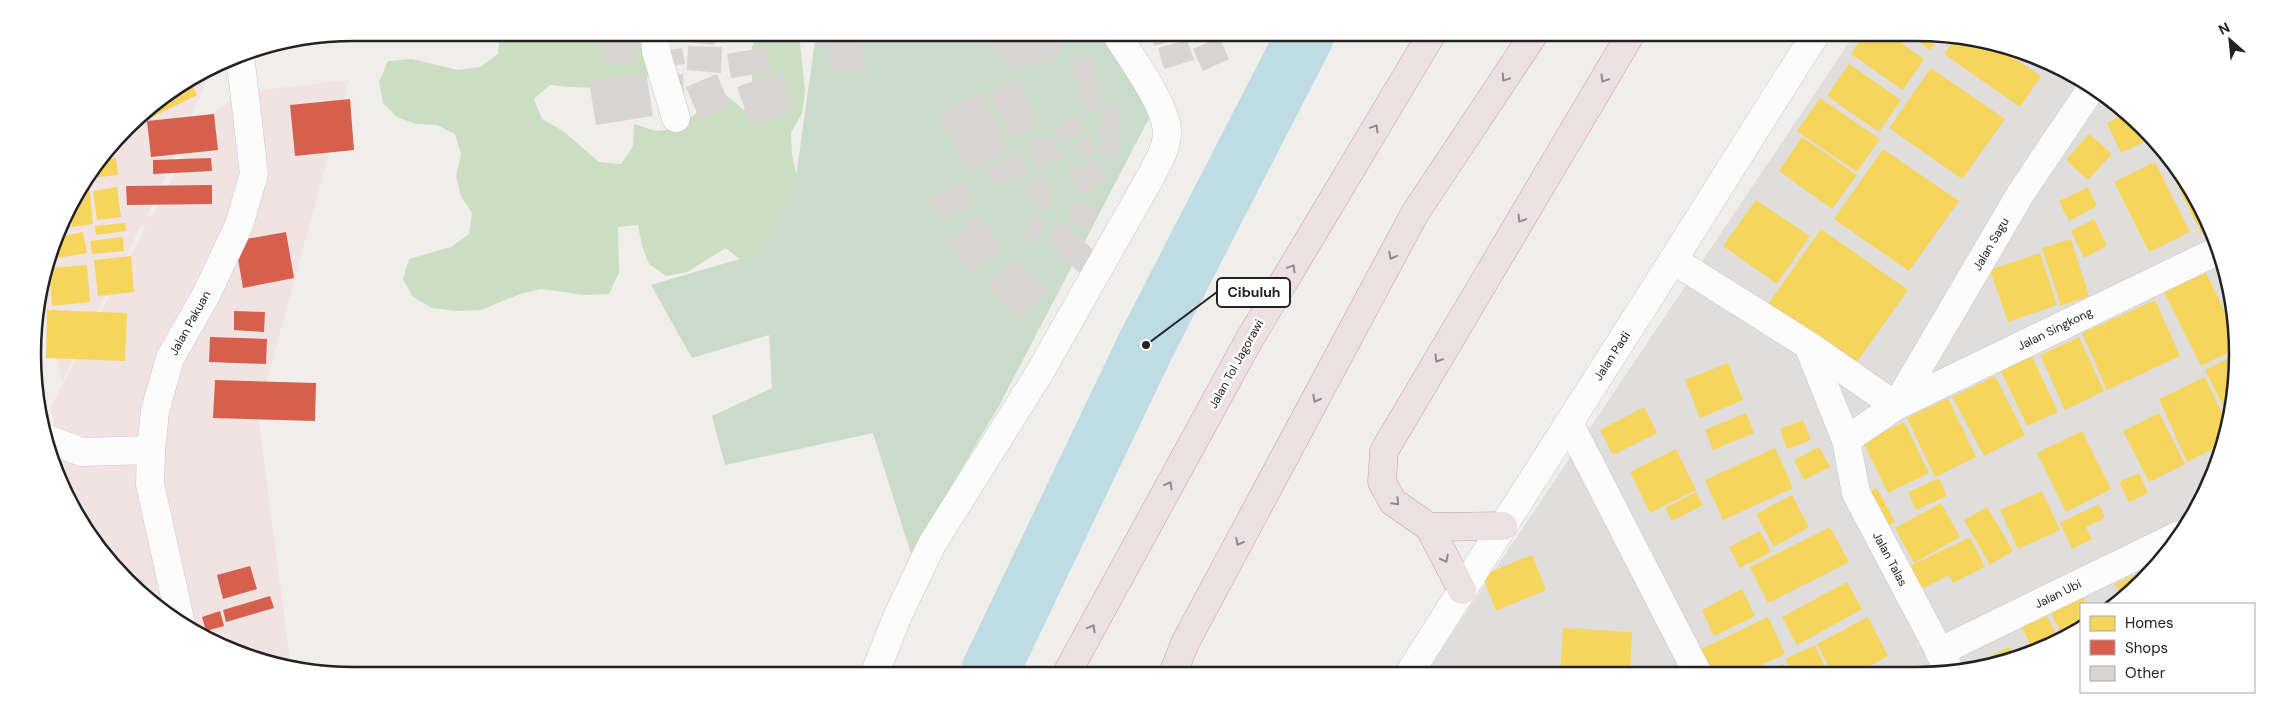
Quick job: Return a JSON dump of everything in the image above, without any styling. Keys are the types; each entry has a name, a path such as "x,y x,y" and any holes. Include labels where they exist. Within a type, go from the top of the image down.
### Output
{"highway":[{"name":"Jalan Tol Jagorawi","path":"1070,667 1249,340 1428,41"},
{"path":"1176,667 1185,643 1415,213 1529,41"},
{"path":"1462,590 1429,527 1393,502 1382,482 1384,450 1627,41"},
{"path":"1429,527 1503,526"}],"street":[{"path":"655,41 656,51 676,118"},
{"path":"877,667 898,615 932,544 1040,372 1164,150 1167,132 1163,116 1149,86 1121,41"},
{"name":"Jalan Padi","path":"1413,667 1811,41"},
{"name":"Jalan Pakuan","path":"179,613 150,484 155,411 170,358 206,295 239,225 254,174 241,62"},
{"name":"Jalan Sagu","path":"1896,406 2021,193 2088,93"},
{"name":"Jalan Singkong","path":"1896,406 2212,253"},
{"path":"1673,260 1808,345 1896,406 1846,440"},
{"name":"Jalan Talas","path":"1808,345 1846,440 1856,493 1945,663"},
{"path":"1569,423 1694,667"},
{"path":"54,442 82,452 151,450"},
{"name":"Jalan Ubi","path":"1945,663 2165,543"}],"shaded area":[{"path":"1850,41 1916,41 1957,44 1997,52 2036,65 2090,94 2122,119 2151,148 2176,180 2205,234 2223,293 2229,354 2223,415 2205,474 2176,528 2137,575 2106,602 2080,603 2080,620 2036,643 2017,650 1977,661 1936,666 1429,667"},
{"path":"208,78 165,179 147,216 152,216 203,119 243,92 349,80 258,413 290,660 234,643 198,625 180,614 148,589 119,560 94,528 83,510 60,460 51,406 146,226 141,226 62,381 44,313 52,273 65,234 83,198 106,164 133,133 180,94"}],"green space":[{"path":"499,41 651,41 653,75 628,83 602,87 550,85 534,99 542,119 563,131 599,162 621,164 633,146 634,124 656,131 679,129 708,102 702,99 726,95 744,110 752,91 752,47 754,41 799,41 805,91 802,113 791,133 792,155 814,249 742,261 726,248 687,272 666,276 649,264 642,246 638,225 618,227 619,273 609,294 585,295 541,289 520,294 481,310 457,311 432,308 413,297 403,279 409,259 451,247 469,234 472,213 461,196 456,176 461,154 455,134 437,125 416,124 397,117 383,103 379,82 388,61 412,59 458,70 480,67 498,54"},
{"path":"815,41 1121,41 1157,103 1000,404 911,554 873,433 725,465 712,416 772,388 769,335 692,358 651,285 760,253 796,177"}],"building: Homes":[{"path":"1859,41 1898,41 1924,59 1903,90 1851,54"},
{"path":"1918,41 1936,42 1930,50"},
{"path":"1952,43 1977,47 2012,57 2041,76 2020,107 1944,54"},
{"path":"1849,64 1901,100 1879,132 1827,96"},
{"path":"1931,68 2005,119 1962,179 1889,128"},
{"path":"193,86 197,95 148,119"},
{"path":"1820,98 1880,139 1857,172 1797,131"},
{"path":"2119,117 2144,142 2121,153 2107,123"},
{"path":"2089,134 2112,154 2088,180 2066,160"},
{"path":"1802,137 1857,175 1832,209 1779,171"},
{"path":"1883,149 1959,201 1909,271 1834,219"},
{"path":"116,158 118,175 96,177 106,164 110,159"},
{"path":"2155,162 2190,232 2149,252 2114,182"},
{"path":"2173,175 2187,198 2204,231 2201,233"},
{"path":"117,187 121,217 97,220 93,191"},
{"path":"2088,187 2097,206 2069,221 2059,201"},
{"path":"89,188 93,224 72,227 71,221"},
{"path":"1756,200 1810,236 1777,284 1723,246"},
{"path":"2094,219 2107,246 2084,258 2071,231"},
{"path":"125,223 126,231 96,235 95,226"},
{"path":"1821,229 1908,290 1854,366 1767,306"},
{"path":"83,232 87,253 56,258 64,236"},
{"path":"123,237 124,251 92,254 90,241"},
{"path":"2071,239 2089,296 2061,306 2042,248"},
{"path":"2040,253 2057,305 2008,322 1990,270"},
{"path":"131,256 134,292 98,296 94,260"},
{"path":"87,265 90,302 52,306 50,281 54,268"},
{"path":"2205,271 2226,314 2229,352 2201,366 2164,292"},
{"path":"2155,300 2180,356 2107,390 2082,333"},
{"path":"47,310 127,313 125,361 46,358"},
{"path":"2079,337 2104,391 2065,410 2040,355"},
{"path":"2031,354 2058,412 2027,426 2000,369"},
{"path":"2229,358 2224,408 2205,370"},
{"path":"1728,363 1743,400 1700,418 1685,380"},
{"path":"1995,376 2025,435 1984,456 1952,397"},
{"path":"2205,377 2223,415 2214,449 2187,462 2159,399"},
{"path":"1948,398 1976,457 1935,477 1907,418"},
{"path":"1644,407 1657,433 1613,455 1600,430"},
{"path":"1746,413 1754,433 1713,450 1705,430"},
{"path":"2159,413 2185,464 2149,482 2123,431"},
{"path":"1803,420 1811,440 1787,449 1780,429"},
{"path":"1904,422 1929,473 1888,493 1863,442"},
{"path":"2082,431 2111,489 2066,512 2037,453"},
{"path":"1819,447 1830,467 1804,480 1794,460"},
{"path":"1775,448 1793,488 1723,520 1705,480"},
{"path":"1676,449 1696,490 1650,513 1630,472"},
{"path":"2139,473 2148,493 2129,502 2119,482"},
{"path":"1939,478 1947,496 1916,510 1908,492"},
{"path":"1877,488 1895,522 1878,531 1859,497"},
{"path":"2042,491 2060,530 2018,549 2000,510"},
{"path":"1696,492 1703,505 1672,521 1665,508"},
{"path":"1792,495 1809,527 1774,547 1756,514"},
{"path":"1941,503 1960,537 1914,563 1895,528"},
{"path":"2099,504 2105,518 2086,527 2092,539 2072,549 2060,523"},
{"path":"1987,507 2013,551 1990,565 1964,520"},
{"path":"1830,527 1849,562 1768,603 1750,567"},
{"path":"1760,531 1771,552 1740,568 1729,547"},
{"path":"1970,537 1985,567 1953,583 1949,575 1918,591 1906,568"},
{"path":"1532,555 1546,590 1496,611 1482,575"},
{"path":"2140,572 2119,592 2115,584"},
{"path":"1847,582 1862,609 1797,645 1782,617"},
{"path":"1742,589 1755,616 1714,636 1702,610"},
{"path":"2081,594 2086,603 2080,603 2080,620 2060,631 2049,610"},
{"path":"2045,613 2056,633 2031,645 2021,626"},
{"path":"1768,617 1785,654 1757,667 1702,667 1695,652"},
{"path":"1868,617 1888,656 1869,667 1829,667 1817,644"},
{"path":"1563,628 1632,632 1630,667 1560,667"},
{"path":"1815,645 1825,667 1789,667 1785,659"},
{"path":"2009,647 2012,652 1997,656 1985,659"}],"building: Shops":[{"path":"350,99 354,150 295,156 290,105"},
{"path":"214,114 218,150 151,157 147,121"},
{"path":"211,158 212,171 153,174 153,160"},
{"path":"212,185 212,204 127,205 126,186"},
{"path":"286,232 294,278 243,288 235,241"},
{"path":"234,311 265,312 264,332 234,330"},
{"path":"210,337 267,339 266,364 209,362"},
{"path":"215,380 316,383 315,421 213,418"},
{"path":"250,566 257,589 223,599 217,575"},
{"path":"270,596 274,608 226,622 223,610"},
{"path":"220,611 224,626 209,630 205,629 202,617"}],"building: Other":[{"path":"602,41 636,41 636,63 603,64"},
{"path":"679,41 714,41 714,45"},
{"path":"731,41 786,41 786,43"},
{"path":"825,41 862,41 866,69 831,75"},
{"path":"984,41 1063,41 1052,61 1012,69"},
{"path":"1152,41 1171,41 1154,46"},
{"path":"1187,41 1194,60 1164,69 1158,48"},
{"path":"1210,41 1221,41 1229,59 1203,71 1193,49"},
{"path":"688,46 722,47 721,73 687,70"},
{"path":"767,47 771,72 731,78 727,54"},
{"path":"682,48 685,64 665,67 662,51"},
{"path":"1090,56 1104,107 1121,107 1118,155 1099,155 1102,107 1084,112 1070,61"},
{"path":"781,71 794,110 751,126 737,87"},
{"path":"646,72 653,116 596,125 589,81"},
{"path":"683,74 684,94 675,95 674,75"},
{"path":"717,74 730,106 699,118 686,87"},
{"path":"1017,79 1040,126 1011,140 988,92"},
{"path":"980,91 1010,148 968,171 937,114"},
{"path":"1076,115 1085,129 1062,143 1053,128"},
{"path":"1050,134 1061,156 1037,168 1026,145"},
{"path":"1088,136 1097,151 1080,160 1072,145"},
{"path":"1019,150 1029,169 996,188 985,168"},
{"path":"1097,158 1107,181 1078,195 1067,172"},
{"path":"1042,174 1056,201 1037,210 1023,184"},
{"path":"963,180 975,205 940,223 928,199"},
{"path":"1078,199 1098,210 1088,229 1067,219"},
{"path":"1030,215 1045,219 1039,242 1023,238"},
{"path":"978,216 1003,248 971,273 946,241"},
{"path":"1064,221 1098,255 1079,273 1045,239"},
{"path":"1014,256 1047,290 1018,318 986,285"}],"waterway":[{"path":"992,667 1146,345 1302,41"}],"place":[{"name":"Cibuluh","path":"1146,345"}]}
